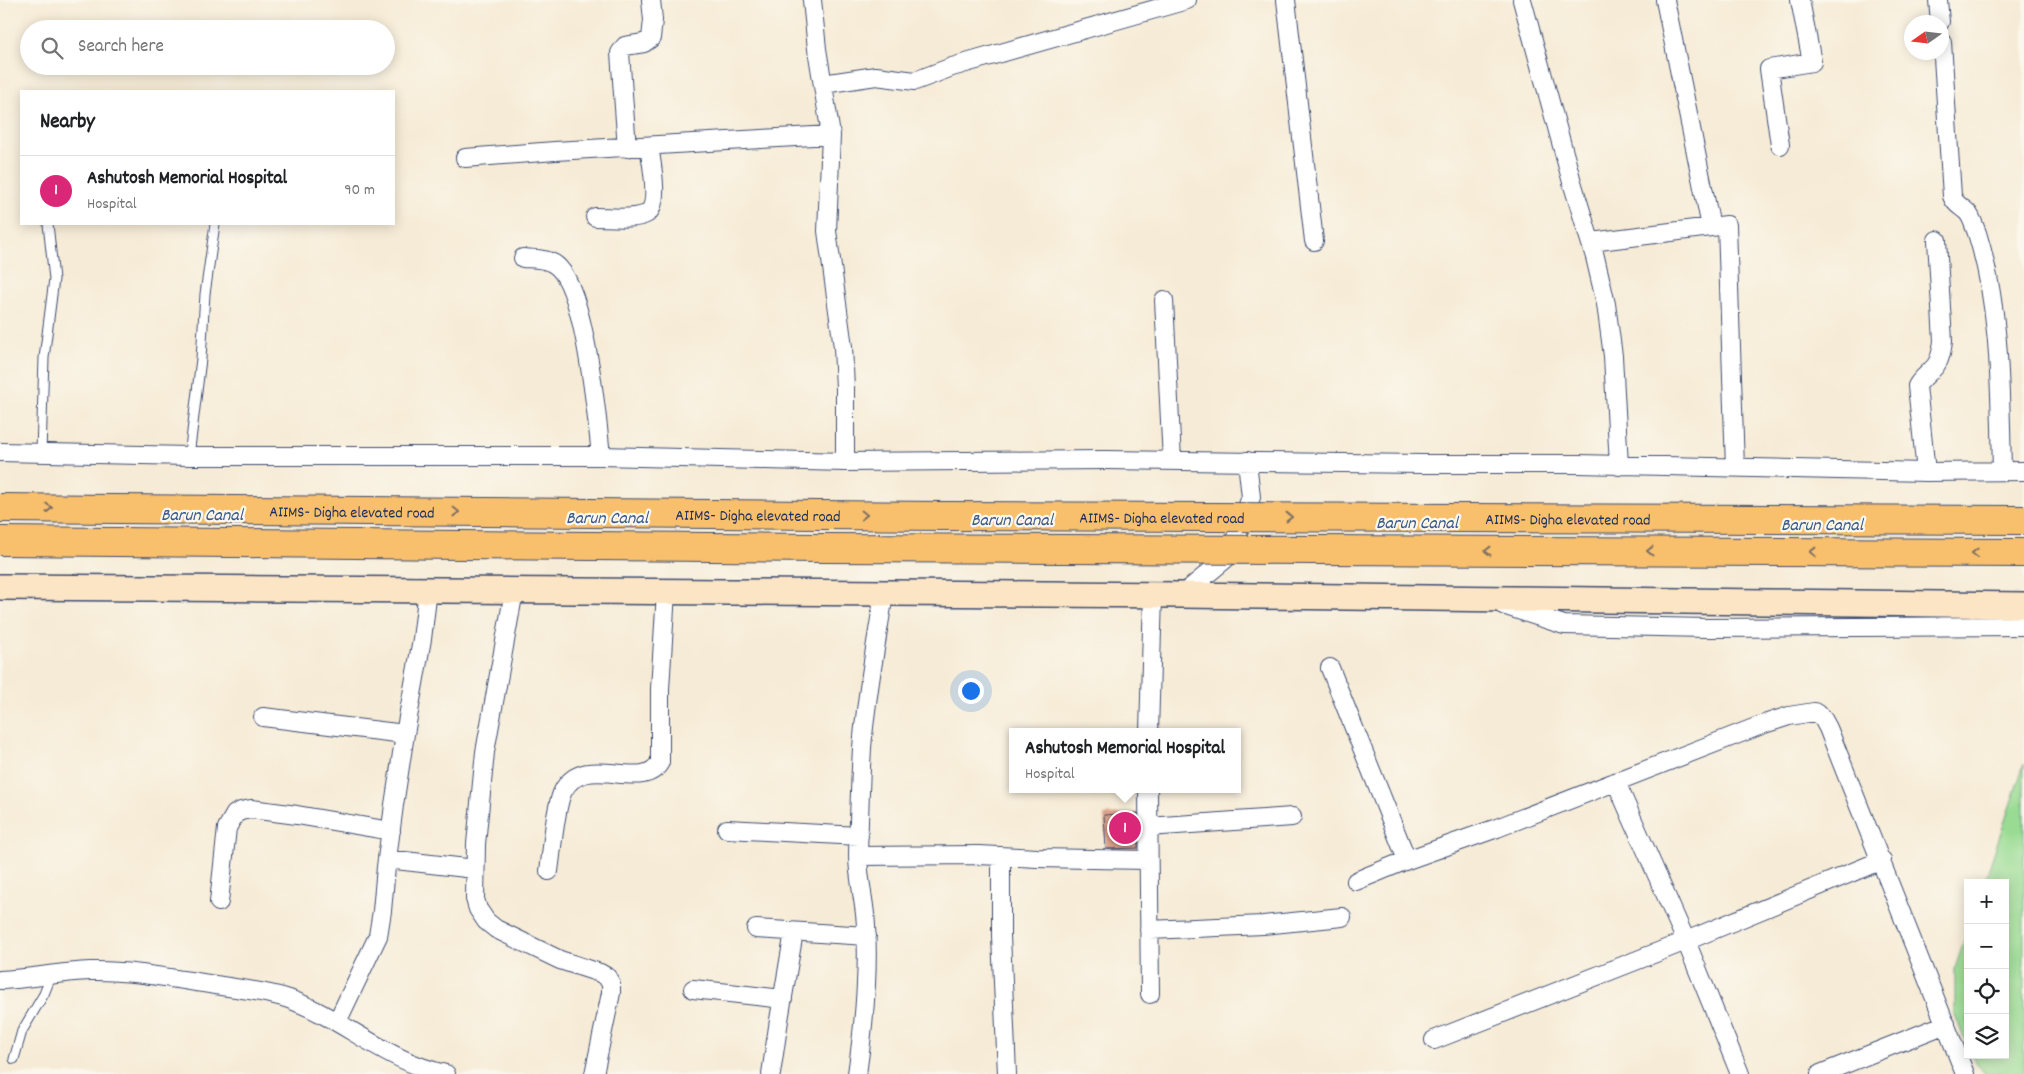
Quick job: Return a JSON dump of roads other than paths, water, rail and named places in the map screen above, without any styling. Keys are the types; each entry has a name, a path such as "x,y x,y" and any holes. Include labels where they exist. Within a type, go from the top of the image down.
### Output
{"highway":[{"name":"AIIMS- Digha elevated road","path":"0,508 993,516 2024,520"},
{"name":"AIIMS- Digha elevated road","path":"0,541 841,548 2024,553"}],"street":[{"path":"626,148 620,53 624,46 644,43 652,38 651,0"},
{"path":"812,0 831,135 827,231 843,347 845,462"},
{"path":"823,84 876,76 915,81 960,65 1187,0"},
{"path":"1286,0 1314,241"},
{"path":"1522,0 1572,182 1591,242 1606,304 1613,356 1619,466"},
{"path":"1665,0 1711,227"},
{"path":"1780,145 1769,69 1812,62 1800,0"},
{"path":"1938,0 1939,15"},
{"path":"1943,60 1952,196 1954,202 1968,213 1973,221 1994,309 1999,363 2002,472"},
{"path":"464,158 831,135"},
{"path":"596,217 641,216 651,211 654,205 654,190 649,146"},
{"path":"1591,242 1727,225 1735,468"},
{"path":"1926,472 1917,386 1936,366 1943,341 1937,240"},
{"path":"523,258 554,263 565,276 571,288 586,347 601,456"},
{"path":"1164,300 1172,461"},
{"path":"0,452 189,456 601,456 845,462 1247,461 1578,464 1926,472 2024,471"},
{"path":"1182,595 1229,556 1251,497 1247,461"},
{"path":"0,587 1182,595 2024,605"},
{"path":"337,1022 378,936 387,858 428,590"},
{"path":"514,591 485,752 474,869 475,899 478,909 496,930 560,960 607,977 611,984 611,993 594,1074"},
{"path":"549,871 560,802 563,791 569,784 584,774 595,772 640,774 650,772 657,768 660,762 660,689 666,592"},
{"path":"857,1074 866,995 867,936 859,881 858,856 862,748 870,677 884,594"},
{"path":"1149,728 1153,595"},
{"path":"1484,598 1564,624 1707,628 2024,626"},
{"path":"1330,668 1407,860"},
{"path":"1356,881 1764,724 1789,716 1814,712 1822,717 1828,728 1966,1074"},
{"path":"263,717 405,734"},
{"path":"1616,782 1686,941 1740,1074"},
{"path":"1148,793 1150,994"},
{"path":"219,902 228,828 230,820 241,811 251,809 297,815 391,831"},
{"path":"1148,827 1292,817"},
{"path":"727,828 859,836"},
{"path":"858,856 934,854 1087,860 1148,860"},
{"path":"1001,856 1001,936 1007,1074"},
{"path":"387,858 474,869"},
{"path":"1434,1040 1686,941 1882,860"},
{"path":"1149,930 1263,925 1342,917"},
{"path":"756,929 867,936"},
{"path":"772,1074 794,932"},
{"path":"0,980 92,971 142,974 265,992 289,999 337,1022 416,1066 445,1074"},
{"path":"693,989 783,999"},
{"path":"1820,1074 1946,1024"}],"lane":[{"path":"41,453 44,358 54,278 48,225"},
{"path":"189,456 201,359 205,294 216,225"},
{"path":"14,1059 22,1031 44,994 52,974"}],"place":[{"name":"Ashutosh Memorial Hospital","path":"1125,828"}],"water label":[{"name":"Barun Canal","path":"202,514"},
{"name":"Barun Canal","path":"607,517"},
{"name":"Barun Canal","path":"1012,519"},
{"name":"Barun Canal","path":"1417,522"},
{"name":"Barun Canal","path":"1822,524"}]}
